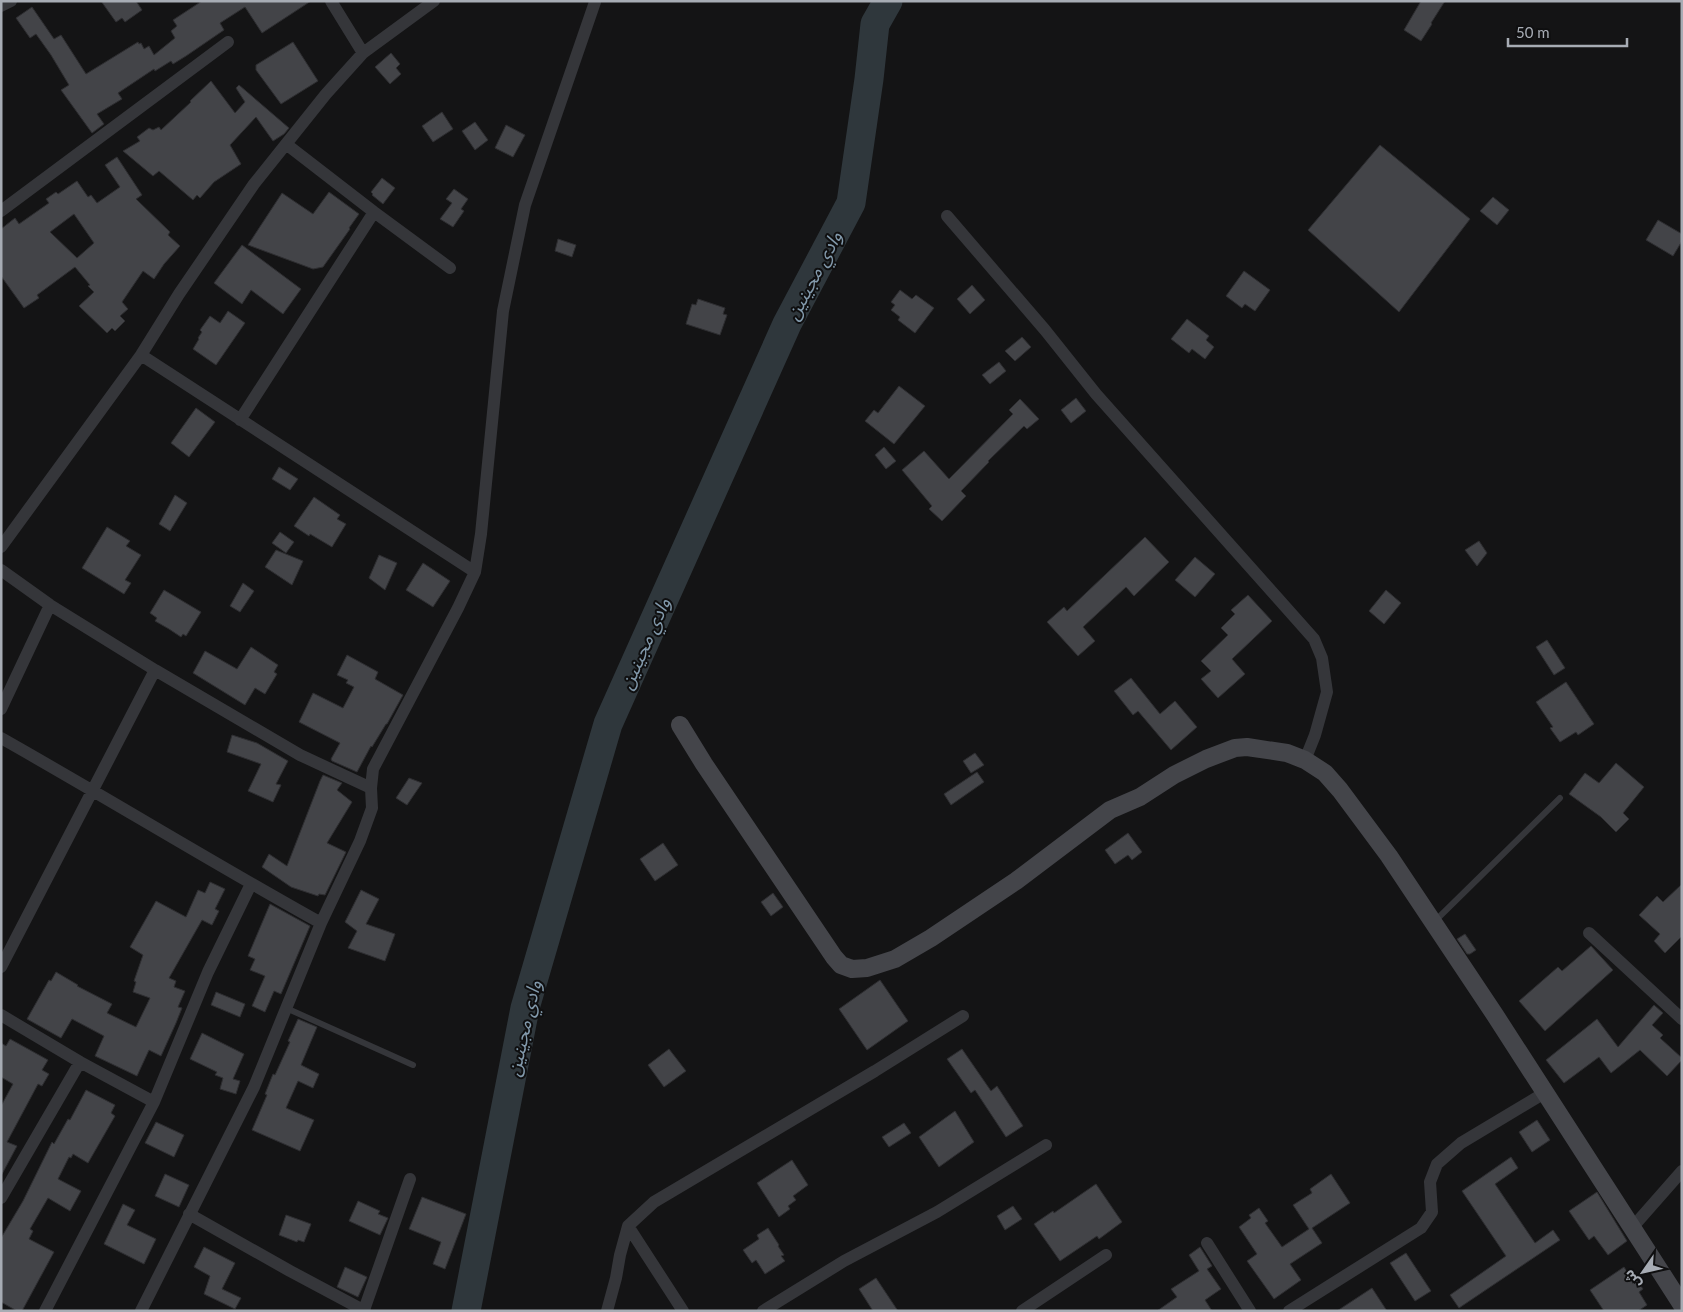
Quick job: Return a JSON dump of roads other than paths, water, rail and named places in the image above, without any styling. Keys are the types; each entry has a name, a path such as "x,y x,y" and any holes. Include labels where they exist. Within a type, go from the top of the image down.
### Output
{"street":[{"path":"1,6 10,1"},
{"path":"331,1 363,54"},
{"path":"1,547 141,355 179,294 254,184 326,94 363,54 434,1"},
{"path":"140,1311 254,1087 321,923 360,841 372,808 371,788 373,769 458,608 474,572 481,534 503,311 525,205 595,2"},
{"path":"1,211 228,42"},
{"path":"286,144 450,268"},
{"path":"240,420 374,212"},
{"path":"947,216 1096,394 1314,639 1322,658 1327,692 1315,735 1305,760"},
{"path":"141,355 474,572"},
{"path":"1,570 50,605 155,670 300,755 371,788"},
{"path":"1,709 50,605"},
{"path":"1,967 155,670"},
{"path":"680,725 704,764 834,957 841,965 852,969 882,964 931,938 1016,881 1110,810 1140,797 1174,775 1206,759 1235,748 1247,747 1287,753 1305,760 1325,773 1340,790 1389,856 1546,1092 1631,1229 1682,1305"},
{"path":"1,738 321,923"},
{"path":"45,1311 154,1102 208,972 251,884"},
{"path":"1590,933 1682,1019"},
{"path":"1,1015 80,1062 154,1102"},
{"path":"607,1311 628,1226 654,1202 963,1016"},
{"path":"1,1198 80,1062"},
{"path":"1290,1311 1421,1228 1432,1212 1430,1182 1437,1164 1461,1142 1546,1092"},
{"path":"764,1311 844,1261 936,1212 1046,1145"},
{"path":"1631,1229 1682,1171"},
{"path":"189,1214 364,1311 410,1179"},
{"path":"628,1226 683,1311"},
{"path":"1207,1243 1250,1311"},
{"path":"1022,1311 1106,1255"}],"lane":[{"path":"1434,922 1560,798"},
{"path":"286,1008 413,1065"}],"waterway":[{"name":"وادي مجينين","path":"466,1311 525,1008 608,724 787,324 851,203 875,24 888,1"}]}
